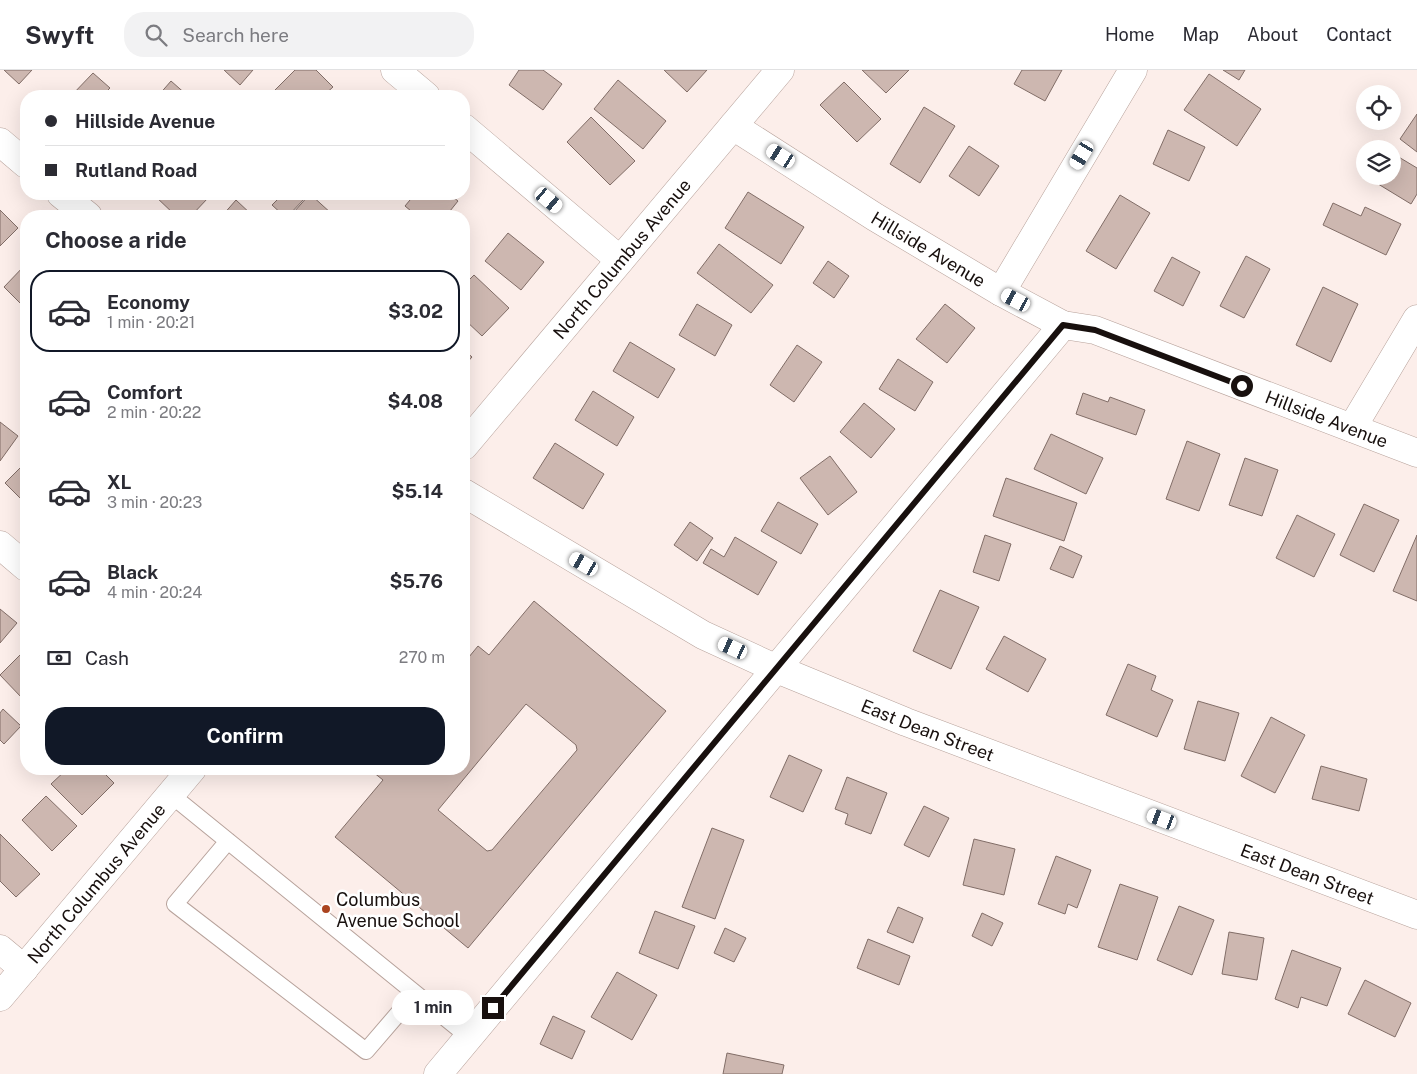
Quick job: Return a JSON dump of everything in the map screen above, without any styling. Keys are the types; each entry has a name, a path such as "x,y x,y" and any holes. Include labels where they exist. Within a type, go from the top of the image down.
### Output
{"street":[{"path":"395,70 419,90"},
{"name":"North Columbus Avenue","path":"470,439 780,70"},
{"path":"1001,292 1133,70"},
{"name":"Hillside Avenue","path":"733,126 875,217 1001,292 1063,325 1095,330 1417,453"},
{"path":"470,133 620,260"},
{"path":"0,142 20,159"},
{"path":"68,200 81,210"},
{"path":"1352,428 1417,319"},
{"path":"438,1074 1063,325"},
{"name":"East Dean Street","path":"470,497 703,634 777,668 906,722 1417,915"},
{"path":"0,545 20,562"},
{"name":"North Columbus Avenue","path":"0,997 187,775"},
{"path":"0,948 24,969"}],"lane":[{"path":"170,794 469,1037"},
{"path":"228,841 175,904 366,1051 415,994"}],"building":[{"path":"4,70 32,70 19,84"},
{"path":"224,70 253,70 240,85"},
{"path":"295,70 316,70 333,87 330,90 275,90"},
{"path":"519,70 543,70 562,84 543,110 509,85"},
{"path":"664,70 707,70 687,92"},
{"path":"862,70 909,70 886,93"},
{"path":"1022,70 1062,70 1045,101 1014,84"},
{"path":"1223,70 1245,70 1239,80"},
{"path":"93,73 110,88 108,90 77,90"},
{"path":"1209,74 1261,109 1237,146 1184,110"},
{"path":"618,80 666,121 643,149 594,109"},
{"path":"171,81 181,90 163,90"},
{"path":"844,82 881,119 857,142 820,105"},
{"path":"924,107 955,126 920,183 890,164"},
{"path":"1417,114 1417,152 1400,139"},
{"path":"591,117 635,161 610,185 567,142"},
{"path":"1168,130 1205,147 1189,181 1153,164"},
{"path":"969,146 999,166 979,196 949,176"},
{"path":"1401,158 1417,168 1417,194 1411,204 1380,185 1401,185"},
{"path":"748,192 804,227 781,264 725,228"},
{"path":"1120,195 1150,213 1116,269 1086,251"},
{"path":"159,200 206,200 197,210 170,210"},
{"path":"236,200 247,210 227,210"},
{"path":"277,200 303,200 294,210 277,210 272,205"},
{"path":"305,200 317,200 328,210 296,210"},
{"path":"410,200 458,201 451,210 410,210 405,206"},
{"path":"1333,203 1361,216 1365,207 1401,224 1386,255 1323,225"},
{"path":"0,210 18,228 0,246"},
{"path":"508,233 544,262 521,290 485,261"},
{"path":"719,244 773,285 751,313 697,273"},
{"path":"1246,256 1270,269 1244,318 1220,306"},
{"path":"1172,257 1200,272 1183,306 1154,291"},
{"path":"828,261 849,276 834,298 813,283"},
{"path":"20,270 20,303 4,287"},
{"path":"474,275 509,308 482,336 470,325 470,279"},
{"path":"1323,287 1358,304 1331,362 1296,345"},
{"path":"697,304 732,325 715,356 679,335"},
{"path":"945,304 975,328 947,363 916,339"},
{"path":"630,342 675,369 658,398 613,371"},
{"path":"797,345 822,362 794,402 770,385"},
{"path":"898,359 933,382 915,411 879,389"},
{"path":"593,391 634,417 617,446 575,420"},
{"path":"1083,393 1108,402 1110,397 1145,410 1136,435 1076,414"},
{"path":"864,403 895,429 871,458 840,432"},
{"path":"0,422 18,436 0,461"},
{"path":"1051,434 1103,458 1086,494 1034,469"},
{"path":"1187,441 1220,454 1199,511 1166,499"},
{"path":"555,443 604,474 583,509 533,478"},
{"path":"830,456 857,492 828,515 800,478"},
{"path":"1245,458 1278,470 1262,516 1229,505"},
{"path":"20,468 20,498 5,483"},
{"path":"1006,478 1077,503 1064,541 993,516"},
{"path":"778,502 818,524 801,554 761,531"},
{"path":"1364,504 1399,520 1374,572 1340,555"},
{"path":"1297,515 1335,534 1314,577 1276,558"},
{"path":"690,522 713,538 697,561 674,545"},
{"path":"985,535 1011,544 999,581 973,572"},
{"path":"1417,535 1417,601 1393,591"},
{"path":"735,537 777,562 758,595 703,563 711,549 724,557"},
{"path":"1060,546 1082,556 1073,578 1050,569"},
{"path":"940,590 979,607 951,669 913,651"},
{"path":"534,601 666,711 468,948 335,837 383,780 377,775 467,775 438,810 487,851 492,850 577,750 576,745 526,704 470,771 470,656 478,646 489,655"},
{"path":"0,609 17,623 0,643"},
{"path":"1004,636 1046,659 1028,692 986,669"},
{"path":"20,655 20,696 0,675"},
{"path":"1128,664 1156,676 1151,690 1173,700 1157,737 1106,715"},
{"path":"1198,701 1239,713 1225,761 1184,749"},
{"path":"3,709 20,725 4,744 0,740 0,713"},
{"path":"1271,717 1305,735 1275,793 1241,776"},
{"path":"789,755 822,770 803,812 770,797"},
{"path":"1321,766 1367,779 1359,811 1312,799"},
{"path":"61,775 106,775 114,783 82,815 51,784"},
{"path":"847,777 887,793 871,834 845,824 848,814 835,809"},
{"path":"46,796 77,826 52,851 22,820"},
{"path":"924,806 949,818 929,857 904,845"},
{"path":"712,828 744,840 715,919 682,907"},
{"path":"0,834 40,874 16,897 0,881"},
{"path":"974,839 1015,849 1004,895 963,885"},
{"path":"1056,856 1091,870 1077,908 1068,904 1065,914 1038,904"},
{"path":"1120,884 1158,897 1137,960 1098,947"},
{"path":"1179,906 1214,920 1192,975 1157,960"},
{"path":"898,907 923,918 913,943 887,932"},
{"path":"655,911 695,926 678,969 639,953"},
{"path":"982,913 1003,923 992,946 972,936"},
{"path":"725,928 746,938 734,962 714,953"},
{"path":"1229,932 1264,938 1257,980 1222,974"},
{"path":"868,939 910,956 899,985 857,968"},
{"path":"1292,950 1341,968 1327,1006 1301,997 1298,1008 1275,999"},
{"path":"617,972 657,995 632,1040 591,1017"},
{"path":"1365,980 1411,1003 1395,1037 1348,1014"},
{"path":"553,1016 585,1031 572,1059 540,1044"},
{"path":"727,1053 784,1065 782,1074 723,1074"}],"place":[{"name":"Columbus Avenue School","path":"326,909"}],"route":[{"path":"493,1008 1063,325 1095,330 1242,386"}]}
